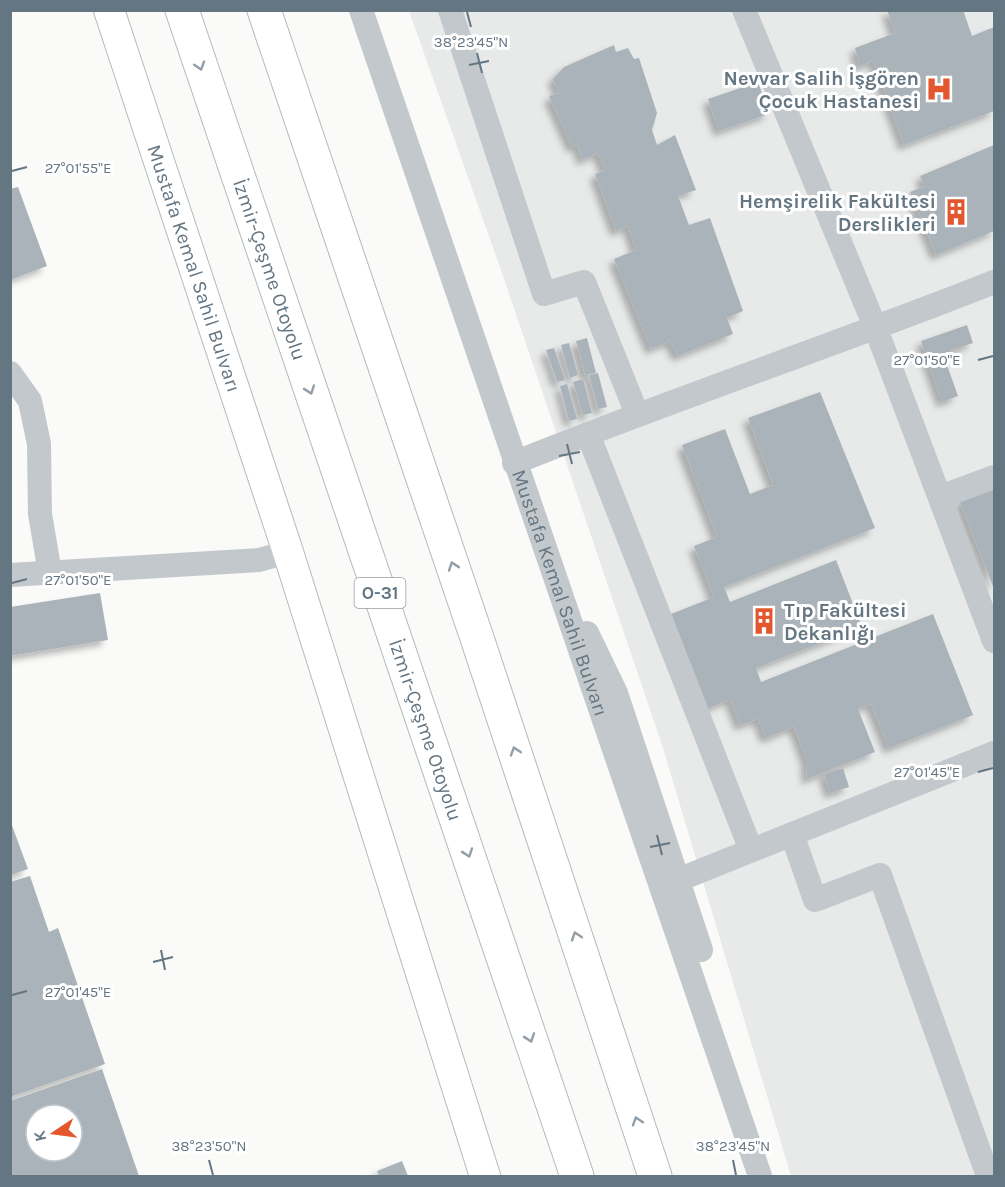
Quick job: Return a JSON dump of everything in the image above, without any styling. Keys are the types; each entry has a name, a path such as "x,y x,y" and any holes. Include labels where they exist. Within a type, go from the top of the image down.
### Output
{"highway":[{"name":"İzmir-Çeşme Otoyolu","path":"182,10 226,149 577,1176"},
{"path":"264,10 656,1176"}],"main road":[{"name":"Mustafa Kemal Sahil Bulvarı","path":"109,10 288,552 485,1176"}],"street":[{"name":"Mustafa Kemal Sahil Bulvarı","path":"362,10 543,546 669,883 747,1141 760,1176"},
{"path":"450,10 544,294 584,282 637,414"},
{"path":"744,10 876,329 994,641"},
{"path":"514,463 637,414 876,329 994,282"},
{"path":"10,373 30,401 39,444 40,514 50,573"},
{"path":"588,434 751,850"},
{"path":"940,497 994,477"},
{"path":"10,575 259,560 288,552"},
{"path":"669,883 994,753"},
{"path":"792,834 815,900 880,875 988,1176"}],"shaded area":[{"path":"409,11 994,11 994,1176 791,1176 662,745 501,270"}],"building":[{"name":"Nevvar Salih İşgören Çocuk Hastanesi","path":"887,10 963,10 972,36 994,27 994,111 904,145 873,60 860,67 855,48 895,33"},
{"path":"614,45 616,52 628,48 634,59 639,58 657,113 652,130 657,145 675,135 696,190 678,196 689,225 710,218 743,311 727,318 733,334 678,356 670,341 651,349 614,259 636,250 628,226 616,231 595,174 605,170 598,153 582,160 578,145 572,147 549,96 559,93 553,79 564,67"},
{"path":"758,82 769,114 719,131 708,99"},
{"name":"Hemşirelik Fakültesi Derslikleri","path":"994,145 994,231 936,255 910,192 925,186 920,176"},
{"path":"18,187 47,266 10,280 10,189"},
{"path":"967,325 973,343 951,350 946,362 958,396 942,402 921,341"},
{"path":"587,338 596,373 585,375 576,341"},
{"path":"569,343 578,375 570,378 561,345"},
{"path":"554,348 565,380 557,382 546,350"},
{"path":"598,373 607,407 598,409 589,375"},
{"path":"583,379 592,413 583,415 573,382"},
{"path":"567,384 577,419 569,421 560,386"},
{"name":"Tıp Fakültesi Dekanlığı","path":"820,392 875,528 724,587 730,602 836,560 862,627 756,668 761,682 933,614 973,715 889,748 871,704 858,709 875,752 807,779 806,758 794,727 766,738 758,719 740,725 730,699 702,711 666,616 714,597 694,546 717,537 682,445 725,429 750,494 773,485 748,418"},
{"path":"994,485 994,589 959,500"},
{"path":"100,593 108,640 10,656 10,607"},
{"path":"843,768 849,787 830,793 824,774"},
{"path":"10,820 28,869 10,875"},
{"path":"30,876 49,932 58,928 105,1064 10,1097 10,882"},
{"path":"102,1069 139,1176 10,1176 10,1101"},
{"path":"402,1161 408,1176 379,1176 377,1171"}],"place":[{"name":"Nevvar Salih İşgören Çocuk Hastanesi","path":"939,89"},
{"name":"Hemşirelik Fakültesi Derslikleri","path":"956,212"},
{"name":"Tıp Fakültesi Dekanlığı","path":"764,621"}]}
